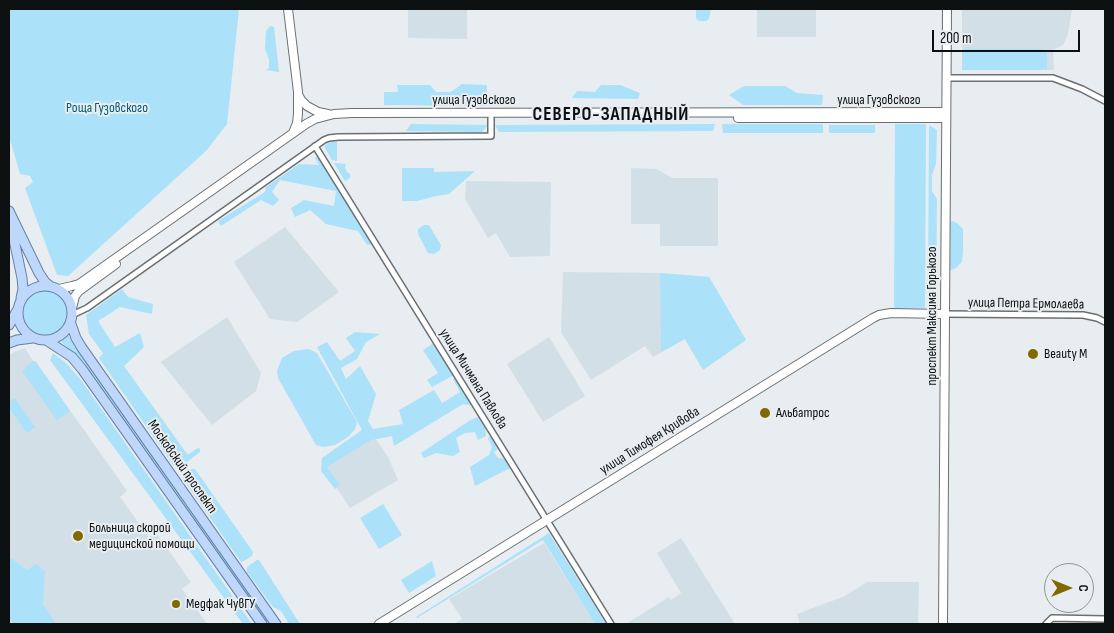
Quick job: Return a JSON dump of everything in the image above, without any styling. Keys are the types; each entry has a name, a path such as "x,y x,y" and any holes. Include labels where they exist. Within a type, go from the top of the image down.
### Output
{"main road":[{"path":"283,9 293,70"},
{"path":"286,141 294,112 294,81 288,9"},
{"name":"проспект Максима Горького","path":"939,624 942,468 942,9"},
{"name":"проспект Максима Горького","path":"943,115 946,78 947,9"},
{"path":"294,81 302,100 307,106 318,112 334,114"},
{"path":"286,141 293,134 297,123 298,92"},
{"path":"294,103 298,114 308,126"},
{"name":"улица Гузовского","path":"55,287 79,284 308,126 315,119 334,114 943,115"},
{"name":"улица Гузовского","path":"293,134 308,126 327,121 375,115"},
{"name":"улица Гузовского","path":"72,316 75,296 82,288 286,141"},
{"path":"9,211 45,282 63,291 69,298 72,316 68,329 59,336 46,340 34,338 17,340 9,344"},
{"path":"9,217 22,278 23,289 18,312 20,324 25,332 34,338"},
{"path":"9,325 26,292 39,286 55,287"},
{"name":"улица Тимофея Кривова","path":"380,624 873,318 891,313 942,314"},
{"name":"Московский проспект","path":"72,316 76,338 276,624"},
{"name":"Московский проспект","path":"46,340 72,357 82,369 262,624"},
{"name":"проспект Максима Горького","path":"941,577 943,624"}],"street":[{"path":"946,78 1054,78 1105,101"},
{"path":"72,316 87,308 315,146 329,138 491,136 491,115"},
{"name":"улица Мичмана Павлова","path":"315,146 611,624"},
{"name":"улица Петра Ермолаева","path":"942,314 1083,315 1105,322"},
{"path":"1046,624 1052,618 1105,619"}],"shaded area":[{"path":"408,9 467,9 467,39 408,38"},
{"path":"757,9 816,9 816,37 757,37"},
{"path":"962,9 1072,9 1068,34 1063,45 1053,50 1054,70 962,70"},
{"path":"631,168 657,169 672,178 718,178 718,246 660,246 660,224 631,224"},
{"path":"466,181 551,182 550,256 510,257 496,233 488,238 465,199"},
{"path":"285,227 339,292 297,322 270,319 234,262"},
{"path":"563,272 660,273 709,277 746,340 703,370 685,339 653,357 645,346 591,380 561,332"},
{"path":"227,317 261,373 256,391 212,425 161,362"},
{"path":"549,337 585,396 543,422 507,364"},
{"name":"Больница скорой медицинской помощи","path":"25,348 127,491 120,497 149,537 156,533 191,582 182,589 207,624 9,624 9,355"},
{"path":"372,433 388,457 398,480 350,508 322,465"},
{"path":"681,538 735,624 626,624 669,597 671,600 681,593 657,553"},
{"path":"544,543 595,624 453,624 462,619 449,599"},
{"path":"867,582 919,582 918,624 800,624 797,614 845,596"}],"green space":[{"name":"Роща Гузовского","path":"9,9 239,9 227,124 206,151 68,276 57,275 25,188 33,182 30,176 20,174 9,136"},
{"path":"696,9 711,9 709,19 706,21 697,20"},
{"path":"270,26 274,27 279,72 266,70 269,68 269,59 265,49 266,31"},
{"path":"962,49 1045,49 1047,54 1047,70 962,70"},
{"path":"462,84 487,85 487,106 384,105 384,92 398,92 397,85 430,85 436,92 451,92"},
{"path":"601,85 620,85 640,93 638,99 572,98 577,91 595,92"},
{"path":"744,86 785,86 797,93 823,95 822,105 743,105 729,95"},
{"path":"411,124 488,125 482,132 406,131"},
{"path":"715,124 713,131 499,132 495,125"},
{"path":"722,124 823,124 823,133 723,133"},
{"path":"895,124 926,124 925,308 894,308"},
{"path":"829,125 875,125 875,133 829,133"},
{"path":"929,125 937,130 936,164 932,175 932,191 937,199 936,302 928,302"},
{"path":"332,141 337,141 337,161 332,160 324,146"},
{"path":"319,155 373,244 367,245 358,231 326,224 310,210 295,217 291,208 304,200 334,206 336,191 280,180 272,192 279,200 273,206 261,200 221,226 218,221 265,192 266,187 299,164 319,165 315,158"},
{"path":"334,163 346,164 345,168 350,174 350,178 345,181"},
{"path":"402,168 434,168 434,172 475,171 449,194 417,201 402,201"},
{"path":"952,221 963,229 963,252 960,264 951,270 948,265 949,222"},
{"path":"424,225 430,227 441,245 440,250 434,254 428,253 418,234 418,229"},
{"path":"660,273 709,277 746,340 703,370 685,339 661,352"},
{"path":"46,289 59,293 65,299 69,312 65,325 59,331 46,335 33,331 27,325 23,312 27,299 33,293"},
{"path":"122,289 128,297 153,304 152,314 120,307 98,321 115,347 140,333 144,347 124,366 187,454 200,449 200,452 183,465 176,467 173,465 99,358 103,353 89,334 86,315"},
{"path":"355,332 380,334 366,342 357,359 341,368 346,379 360,366 376,394 368,421 373,429 403,424 399,410 434,390 442,403 460,392 453,379 456,378 474,406 463,404 394,446 392,436 371,440 327,467 340,485 335,489 321,471 322,458 362,430 317,347 327,342 340,361 355,351 346,338"},
{"path":"68,336 271,624 268,624 88,368 78,356 62,343"},
{"path":"434,343 454,375 432,387 427,380 438,373 423,350"},
{"path":"309,349 317,353 357,422 355,429 348,437 335,445 323,447 316,445 278,378 277,371 282,358 294,351"},
{"path":"53,353 66,363 81,380 252,624 243,624 50,360"},
{"path":"33,361 36,362 70,411 57,420 22,371"},
{"path":"15,398 35,427 27,433 9,408 9,402"},
{"path":"480,416 485,425 486,436 478,440 475,432 465,433 456,438 460,452 453,456 436,453 424,458 421,453 469,421"},
{"path":"492,435 499,448 494,452 498,458 506,459 512,468 475,486 470,467 489,455 492,447 488,438"},
{"path":"195,469 253,552 252,556 241,562 183,479 186,470"},
{"path":"383,504 402,535 379,549 360,518"},
{"path":"549,533 606,624 595,624 543,540 416,617"},
{"path":"9,558 27,570 36,564 45,572 43,604 56,624 14,624 9,618"},
{"path":"259,560 300,624 289,624 281,611 273,607 247,572 247,567"},
{"path":"432,561 436,576 409,593 401,580"}],"place":[{"name":"Beauty M","path":"1033,354"},
{"name":"Альбатрос","path":"765,413"},
{"name":"Больница скорой медицинской помощи","path":"78,536"},
{"name":"Медфак ЧувГУ","path":"176,604"}],"district":[{"name":"СЕВЕРО-ЗАПАДНЫЙ","path":"611,115"}]}
